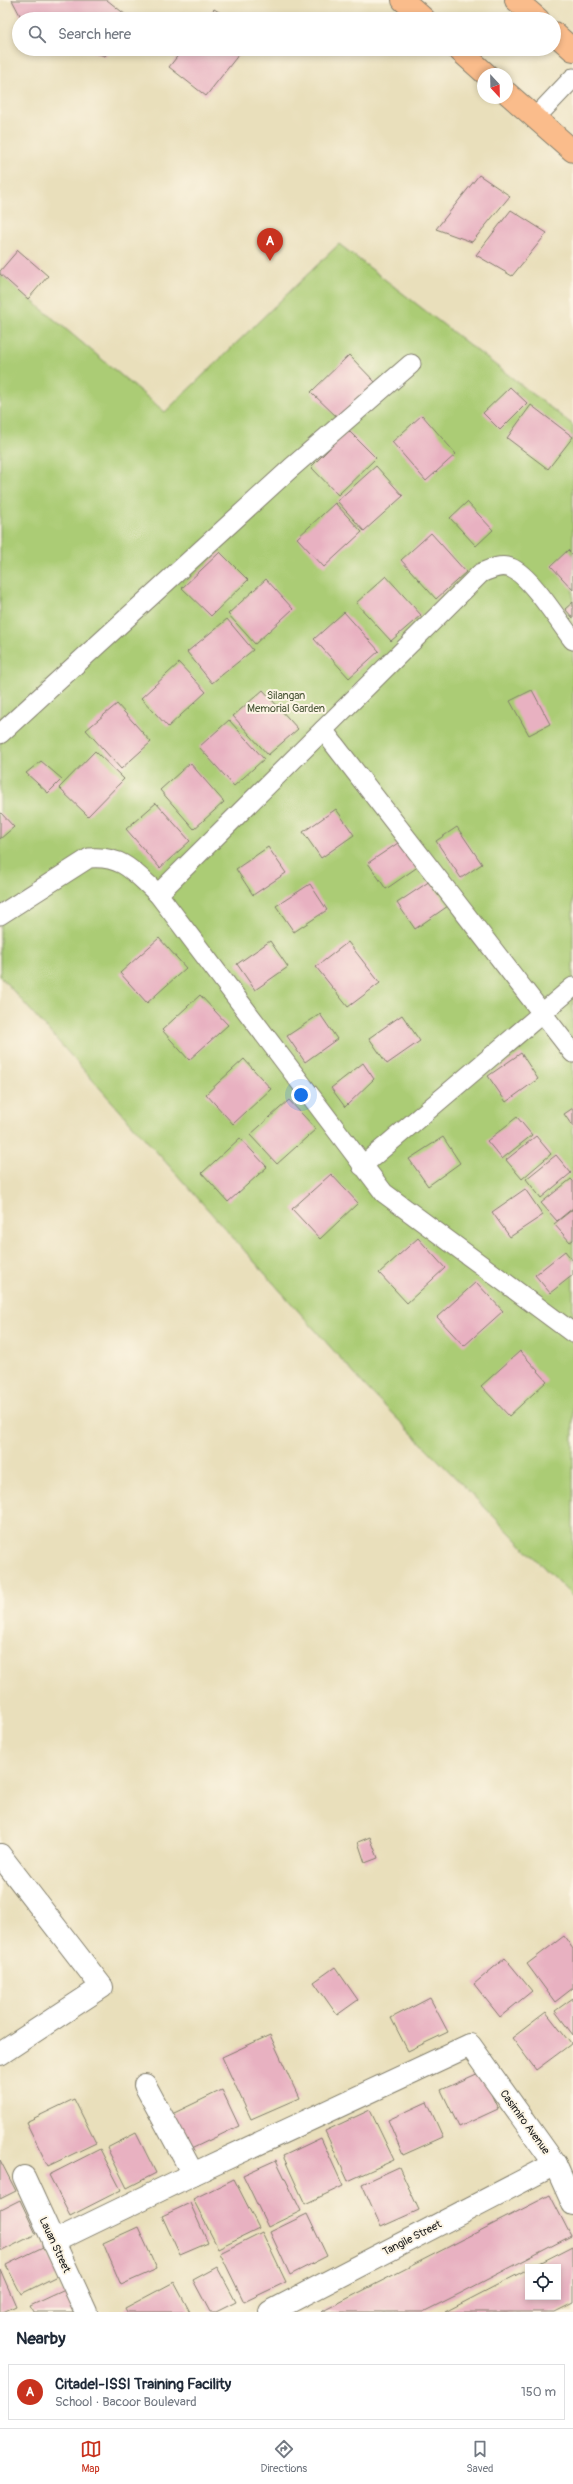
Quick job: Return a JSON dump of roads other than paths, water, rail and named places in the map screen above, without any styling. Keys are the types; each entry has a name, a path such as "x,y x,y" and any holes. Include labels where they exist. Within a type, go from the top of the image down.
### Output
{"main road":[{"path":"403,0 416,12"},
{"path":"516,0 530,12"},
{"path":"561,39 573,50"},
{"path":"466,56 479,68"},
{"path":"513,98 573,151"}],"street":[{"path":"0,1855 102,1987 0,2054"},
{"name":"Casimiro Avenue","path":"193,2174 470,2044 555,2164 573,2204"},
{"path":"53,2242 193,2174 145,2085"},
{"name":"Tangile Street","path":"270,2312 555,2164"},
{"name":"Lauan Street","path":"24,2177 86,2312"}],"lane":[{"path":"535,118 573,78"},
{"path":"0,734 291,468 411,364"},
{"path":"158,894 482,573 494,567 510,567 524,575 573,640"},
{"path":"323,730 573,1053"},
{"path":"0,915 89,858 104,857 119,860 158,894 362,1166 384,1193 573,1333"},
{"path":"362,1166 573,987"}],"place":[{"name":"Citadel-ISSI Training Facility","path":"270,261"}],"park label":[{"name":"Silangan Memorial Garden","path":"286,701"}]}
